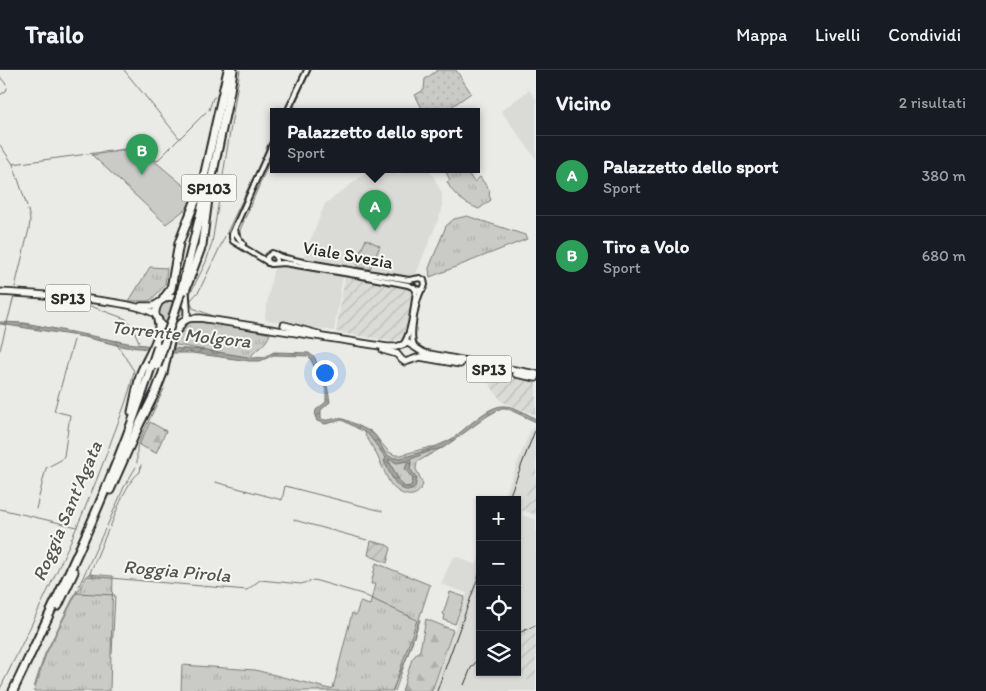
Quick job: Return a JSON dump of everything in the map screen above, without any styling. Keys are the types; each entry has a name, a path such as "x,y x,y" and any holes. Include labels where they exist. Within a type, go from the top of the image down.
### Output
{"highway":[{"name":"SP103","path":"179,291 228,70"},
{"name":"SP103","path":"18,691 69,584 155,365 179,291 208,179 233,70"},
{"name":"SP103","path":"186,307 184,296 202,245 209,191 233,70"},
{"name":"SP103","path":"161,300 171,288 180,239 201,184 217,121"},
{"name":"SP103","path":"106,493 105,485 126,432 140,376 159,330 157,318"},
{"name":"SP103","path":"12,691 156,391 171,336 182,324"}],"main road":[{"name":"SP13","path":"0,292 105,301 137,307 150,311 166,327 173,328 192,318 208,319 380,349 398,356 404,362 422,357 536,378"},
{"name":"SP13","path":"137,307 151,306 161,300 175,296 192,313 208,319"},
{"path":"157,318 156,308 161,300"},
{"path":"182,324 187,316 186,307"},
{"path":"284,325 324,335 333,340"},
{"name":"SP13","path":"333,340 390,348 409,343 424,353 536,374"},
{"path":"398,356 398,350 402,344"},
{"path":"413,360 416,355 415,346"}],"street":[{"path":"289,108 306,70"},
{"path":"269,264 247,248 236,235 235,228 270,149"},
{"name":"Viale Svezia","path":"254,253 262,255 272,254 323,266 411,280 416,279"},
{"path":"269,264 266,258 272,254"},
{"name":"Viale Svezia","path":"272,254 278,259 276,263"},
{"name":"Viale Svezia","path":"269,264 284,263 414,287"},
{"path":"402,344 408,333 416,291 413,283 416,279 420,278 424,281 425,286 419,296 412,330 412,341 415,346"},
{"path":"414,287 418,290 422,289"}],"shaded area":[{"path":"529,90 536,99 536,159 501,111"},
{"path":"366,173 396,173 398,175 402,173 431,173 442,194 442,210 416,274 413,277 303,259 325,204"},
{"path":"280,266 343,276 334,331 266,320 265,315 273,271 276,267"},
{"path":"345,277 413,288 406,335 402,339 391,341 336,332"},
{"path":"485,373 536,383 536,415 502,402 484,376"},
{"path":"536,420 536,464 521,510 521,496 505,496"},
{"path":"536,464 536,515 521,510"},
{"path":"521,510 524,511 522,515 536,520 536,691 433,691 467,593 441,584 455,556 476,565 476,676 521,676"},
{"path":"521,630 536,635 536,683 518,676 521,676"}],"green space":[{"path":"438,70 456,70 471,93 450,108 422,108 415,95 424,90 425,79"},
{"path":"139,148 195,195 187,208 166,224 92,155"},
{"path":"446,173 468,173 474,182 480,177 490,191 491,200 479,209 464,202 450,187 447,182 450,180"},
{"path":"467,216 525,235 527,239 430,277 429,268 446,226 454,219"},
{"path":"366,239 380,246 370,269 357,267 359,255"},
{"path":"150,267 167,268 165,285 151,300 129,301"},
{"path":"171,299 180,303 184,312 180,321 171,325 162,321 158,312 162,303"},
{"path":"191,320 205,320 270,334 250,358 171,344 174,335"},
{"path":"150,422 166,431 156,453 139,445"},
{"path":"368,430 389,452 395,455 430,447 443,447 417,462 416,469 423,484 418,493 406,495 391,485 365,435"},
{"path":"371,541 387,545 391,548 387,563 368,555"},
{"path":"376,563 430,585 407,657 392,691 181,691 182,665 255,670 330,689 333,688 352,613 356,615 360,602 370,605 375,584 371,584"},
{"path":"88,574 113,576 110,691 34,691 46,654"},
{"path":"450,592 465,597 455,624 444,620 445,615 443,614"},
{"path":"426,619 453,630 432,691 402,691 412,659 420,650"}],"water":[{"name":"Torrente Molgora","path":"0,322 25,323 128,343 205,350 254,358 264,357 274,352 309,353 315,358 327,385 330,402 321,410 321,419 342,419 368,430 377,437 385,453 396,458 425,451 442,444 453,438 484,413 498,407 508,406 517,409 536,419 536,422 506,408 502,408 489,415 443,448 409,460 411,462 410,469 417,478 415,487 412,490 406,490 394,481 384,461 386,458 368,434 342,420 325,424 317,421 315,416 316,410 326,402 326,390 309,356 274,355 260,361 249,361 192,353 169,353 125,347 84,337 0,324","holes":["388,459 397,463 408,461 405,469 413,479 411,486 405,487 400,482"]}],"waterway":[{"path":"124,70 180,139"},
{"path":"190,301 190,294 206,262 212,243 240,70"},
{"path":"296,102 311,70"},
{"path":"0,77 6,84"},
{"path":"0,95 7,88"},
{"path":"209,110 215,97"},
{"path":"13,164 140,147 157,161 206,112"},
{"path":"210,315 193,308 190,301 199,291 270,142"},
{"path":"0,145 13,164 27,206"},
{"path":"240,234 240,230 270,160"},
{"path":"15,287 29,229 28,210"},
{"name":"Torrente Molgora","path":"0,350 14,296"},
{"path":"85,304 126,319 133,328 139,342"},
{"path":"174,349 177,336 185,326 194,322 209,323"},
{"path":"36,509 46,468 61,460 64,456 70,415 54,411 74,340"},
{"name":"Roggia Sant'Agata","path":"0,689 71,541 126,401 134,371 116,343"},
{"path":"137,463 137,447 164,389"},
{"path":"110,527 126,490 140,472 141,465"},
{"path":"107,526 124,487 136,467"},
{"path":"215,482 282,500 285,486 382,511"},
{"path":"0,509 77,527"},
{"path":"294,520 367,540"},
{"path":"79,586 105,529"},
{"path":"94,575 90,573 108,530"},
{"name":"Roggia Pirola","path":"87,576 247,590 260,580 301,584 314,580 362,594 417,620 393,691"},
{"path":"34,687 45,654 77,590"},
{"path":"76,593 115,595 112,654"},
{"name":"Roggia Pirola","path":"395,691 420,620"}],"railway":[{"path":"510,496 536,428"},
{"path":"437,691 476,583"},
{"path":"521,632 536,625"},
{"path":"464,685 471,668 476,662"}],"place":[{"name":"Tiro a Volo","path":"142,175"},
{"name":"Palazzetto dello sport","path":"375,231"}]}
